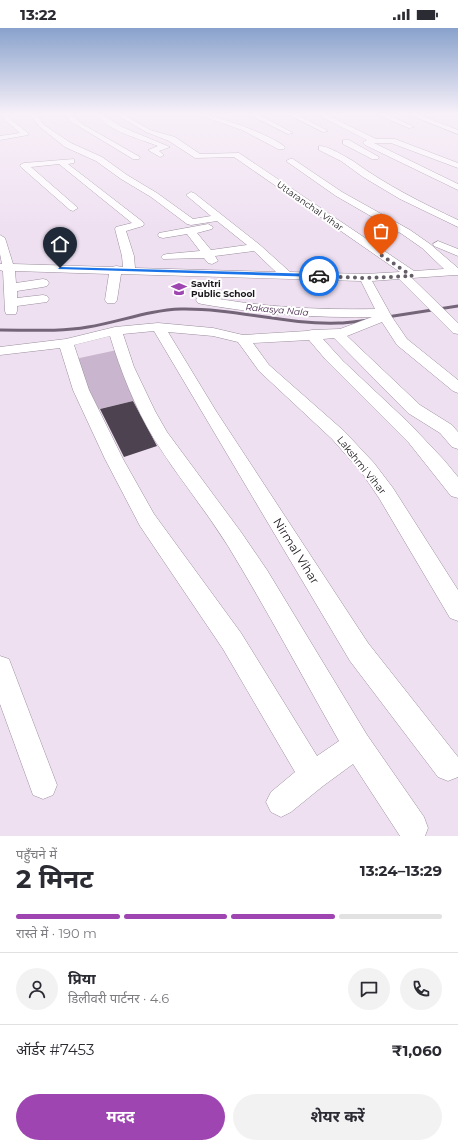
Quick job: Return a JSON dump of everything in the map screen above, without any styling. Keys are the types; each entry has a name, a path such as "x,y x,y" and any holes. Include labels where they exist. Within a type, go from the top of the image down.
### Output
{"street":[{"path":"82,152 100,160 192,222 221,220"},
{"path":"73,208 24,165 136,157 126,152"},
{"path":"155,152 160,155"},
{"name":"Uttaranchal Vihar","path":"191,152 198,156 236,155 408,276 458,330"},
{"path":"329,152 344,159 366,175 403,196 458,224"},
{"path":"365,152 380,159"},
{"path":"387,152 458,187"},
{"path":"422,152 458,166"},
{"path":"290,161 339,194 406,232 426,246 457,272"},
{"path":"61,162 139,224 120,229 128,256 129,270"},
{"path":"191,195 256,247 286,274"},
{"path":"163,235 190,231 221,220"},
{"path":"190,231 208,254 217,273"},
{"path":"0,238 4,247 4,267 8,298"},
{"path":"438,244 458,253"},
{"path":"167,257 208,254 256,247"},
{"path":"4,267 286,274 365,278 457,272"},
{"path":"111,300 116,269"},
{"path":"365,278 383,314 402,342 458,388"},
{"path":"8,298 43,283"},
{"path":"8,298 43,299"},
{"path":"202,300 260,310 342,314 383,314"},
{"path":"0,351 66,343 115,331 158,327 213,332 243,339 312,334 337,334 349,332 383,314"},
{"name":"Nirmal Vihar","path":"158,327 218,427 359,652 448,767"},
{"path":"115,331 127,367 150,418 255,570 357,745 413,828"},
{"path":"312,334 326,352 426,451 458,491"},
{"path":"337,334 414,409 446,430 458,443"},
{"name":"Lakshmi Vihar","path":"243,339 264,368 338,435 368,468 386,493 458,610"},
{"path":"66,343 81,390 114,459 147,520 232,641 313,776"},
{"path":"0,668 42,785"},
{"path":"281,802 313,776 357,745"}],"shaded area":[{"path":"117,350 137,400 95,410 75,359"}],"building":[{"path":"133,401 157,446 124,457 100,409"}],"waterway":[{"name":"Rakasya Nala","path":"387,317 458,306"},
{"name":"Rakasya Nala","path":"0,330 77,329 146,314 181,309 221,311 299,322 343,323 369,320"}],"way so far":[{"path":"319,276 365,278 412,276 381,255"}],"place":[{"name":"Savitri Public School","path":"179,289"}],"route":[{"path":"60,268 319,276"}]}
